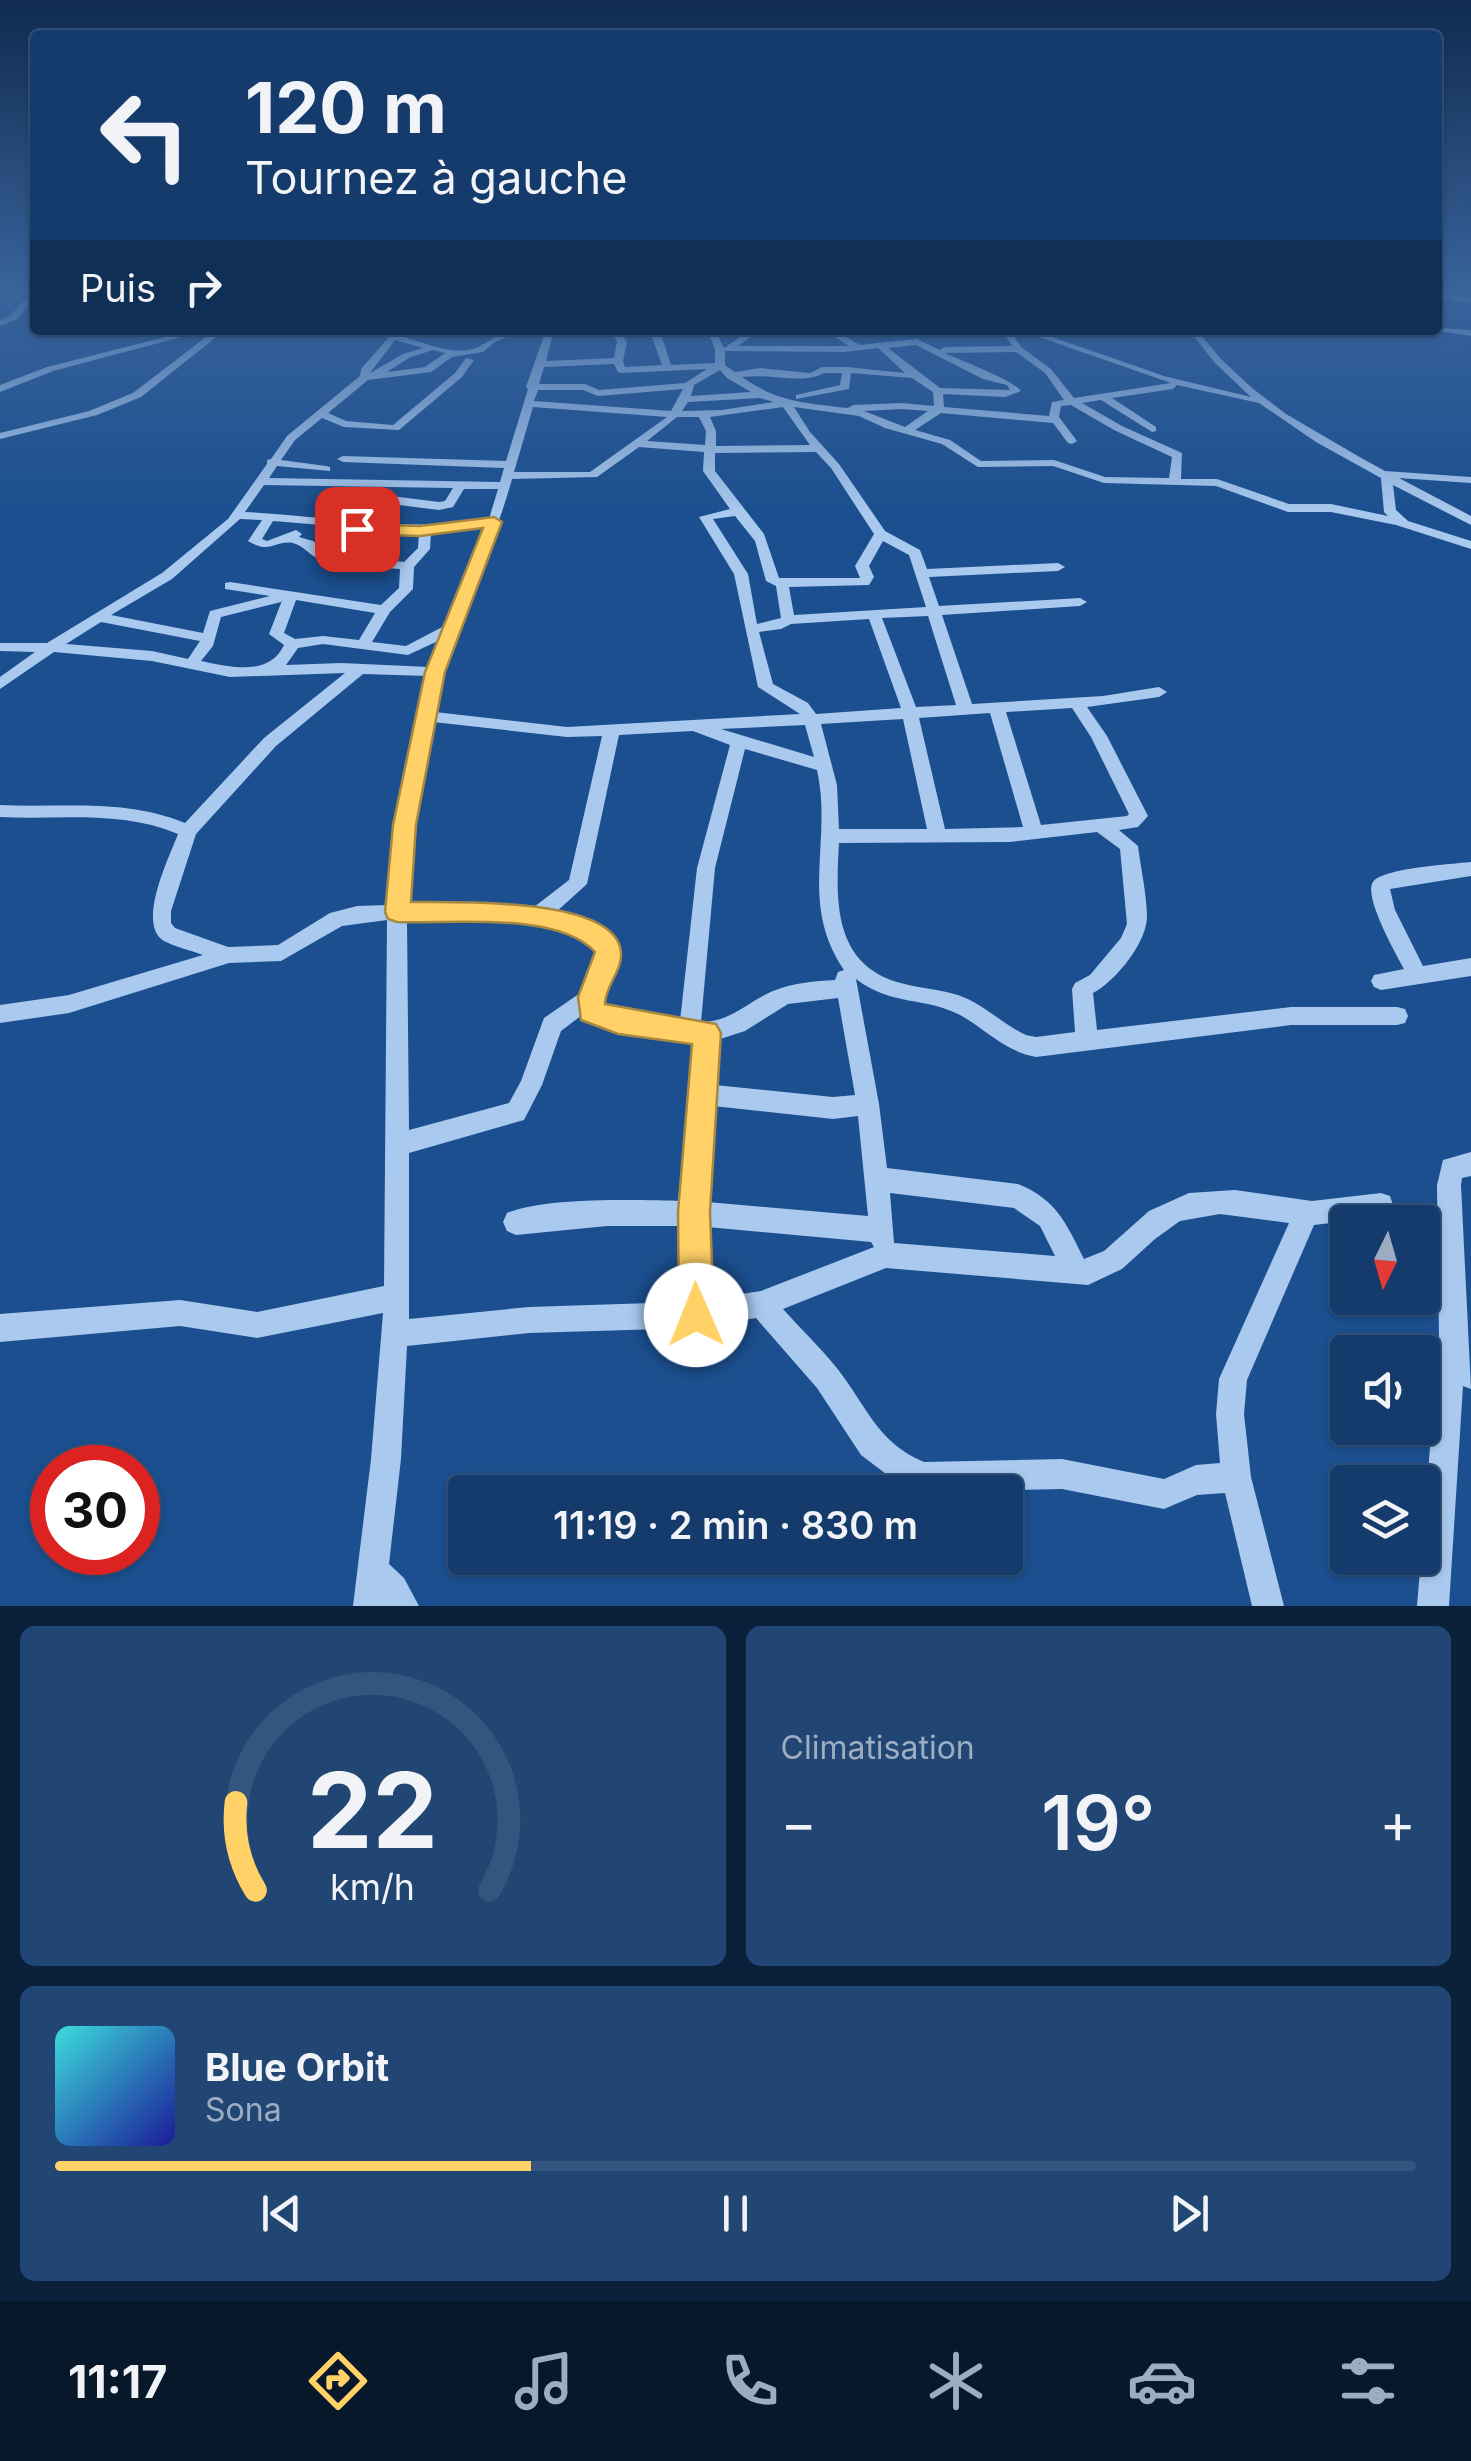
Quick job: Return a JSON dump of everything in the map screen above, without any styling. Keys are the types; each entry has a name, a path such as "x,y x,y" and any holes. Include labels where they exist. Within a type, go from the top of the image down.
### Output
{"street":[{"path":"0,385 78,364"},
{"path":"0,436 94,413 137,395 177,364"},
{"path":"369,376 366,369 370,364"},
{"path":"0,684 98,617 168,576 238,515 271,462 296,433 369,376 391,364"},
{"path":"428,370 438,364"},
{"path":"369,376 453,364"},
{"path":"322,414 344,424 395,428 459,376 467,364"},
{"path":"369,1606 376,1573 397,1298 397,912 404,825 435,672 494,522 539,364"},
{"path":"619,364 621,370 760,371 812,376 824,369 850,370 911,377 938,391 1010,394 1024,382 1050,372"},
{"path":"666,364 668,369"},
{"path":"725,364 725,371"},
{"path":"850,370 857,364"},
{"path":"903,364 911,377"},
{"path":"972,364 1024,382"},
{"path":"1039,364 1070,400 1118,428 1178,455 1175,480"},
{"path":"1122,364 1271,406"},
{"path":"1221,364 1271,406 1471,521"},
{"path":"634,370 643,392"},
{"path":"850,370 852,388 862,397 867,411 906,432 946,442 978,464 1054,463 1104,480 1217,483 1288,508 1331,508 1471,545"},
{"path":"262,481 459,488 508,476 586,478 672,417 686,393 725,371"},
{"path":"725,371 761,395"},
{"path":"529,395 672,417 911,377"},
{"path":"1072,441 1056,420 1053,406 1137,389 1194,386"},
{"path":"529,395 585,387 598,393 761,395 867,411 939,409 1056,420"},
{"path":"938,391 939,409"},
{"path":"1102,396 1152,428"},
{"path":"783,401 880,534 910,548 922,573 966,708"},
{"path":"906,432 939,409"},
{"path":"703,414 711,432 710,472 766,551 788,620"},
{"path":"638,444 711,450 820,448"},
{"path":"343,460 443,467 467,463 508,476"},
{"path":"271,462 326,469"},
{"path":"375,462 339,483 334,493 438,506 449,504 459,488"},
{"path":"434,487 443,467"},
{"path":"1386,474 1471,480"},
{"path":"1386,474 1390,512 1471,559"},
{"path":"740,511 705,517 741,574 766,687 802,707 812,719 824,766 830,794 826,914 848,988 868,1104 883,1242"},
{"path":"238,515 426,535 445,528 494,522"},
{"path":"269,518 254,541 268,545 291,539 308,523"},
{"path":"741,574 864,582 867,577 862,566 880,534"},
{"path":"407,566 424,549 426,535"},
{"path":"291,539 308,544 322,556 407,566"},
{"path":"364,644 384,610 409,584 407,566"},
{"path":"922,573 1058,567"},
{"path":"230,586 287,603 384,610"},
{"path":"194,660 208,638 215,614 256,595"},
{"path":"751,629 788,620 1080,602"},
{"path":"287,603 276,634 292,644 323,640 415,650 454,627"},
{"path":"874,615 909,712 938,837"},
{"path":"98,617 208,638"},
{"path":"187,636 194,660"},
{"path":"261,672 285,659 292,644"},
{"path":"0,647 194,660 230,672 435,672"},
{"path":"229,955 168,934 160,925 166,892 188,830 270,742 359,669"},
{"path":"425,716 566,732 611,732 1076,702 1159,692"},
{"path":"829,836 938,837 1132,822 1139,816 1099,736 1076,702"},
{"path":"996,706 1034,832"},
{"path":"692,724 738,742 824,766"},
{"path":"538,915 578,884 611,732"},
{"path":"696,1315 694,1212 702,1094 698,1031 706,868 738,742"},
{"path":"0,811 102,809 165,820 188,830"},
{"path":"1086,1042 1082,989 1097,981 1128,943 1137,924 1129,846 1101,826"},
{"path":"1418,976 1386,910 1380,886 1392,880 1471,869"},
{"path":"0,1014 69,1004 229,955 282,954 337,920 357,914 397,912 538,915 568,922 600,939 608,948 591,997 591,1011 602,1018 698,1031 750,1018 777,999 812,990 848,988"},
{"path":"838,950 873,981 906,994 965,1007 1018,1044 1036,1047 1291,1016 1398,1016"},
{"path":"1381,982 1471,967"},
{"path":"398,1144 516,1112 532,1085 552,1025 591,997"},
{"path":"702,1094 833,1108 868,1104"},
{"path":"1471,1164 1452,1168 1449,1185 1462,1336 1471,1375"},
{"path":"875,1178 1018,1196 1050,1216 1076,1271"},
{"path":"516,1222 596,1211 694,1212 1076,1271 1102,1270 1140,1231 1165,1214 1190,1204 1253,1203 1308,1214 1330,1211"},
{"path":"1268,1606 1236,1477 1230,1414 1233,1379 1308,1214"},
{"path":"394,1334 529,1320 696,1315 760,1304 883,1242"},
{"path":"0,1328 180,1313 202,1313 237,1326 257,1325 397,1298"},
{"path":"760,1304 827,1378 871,1445 924,1477 1062,1474 1164,1494 1196,1480 1236,1477"},
{"path":"1432,1606 1462,1336"},
{"path":"376,1573 393,1589 403,1606"}],"route":[{"path":"357,529 420,531 494,522 435,672 404,825 397,912 538,915 568,922 600,939 608,948 591,997 591,1011 618,1022 706,1033 694,1212 696,1315"}]}
